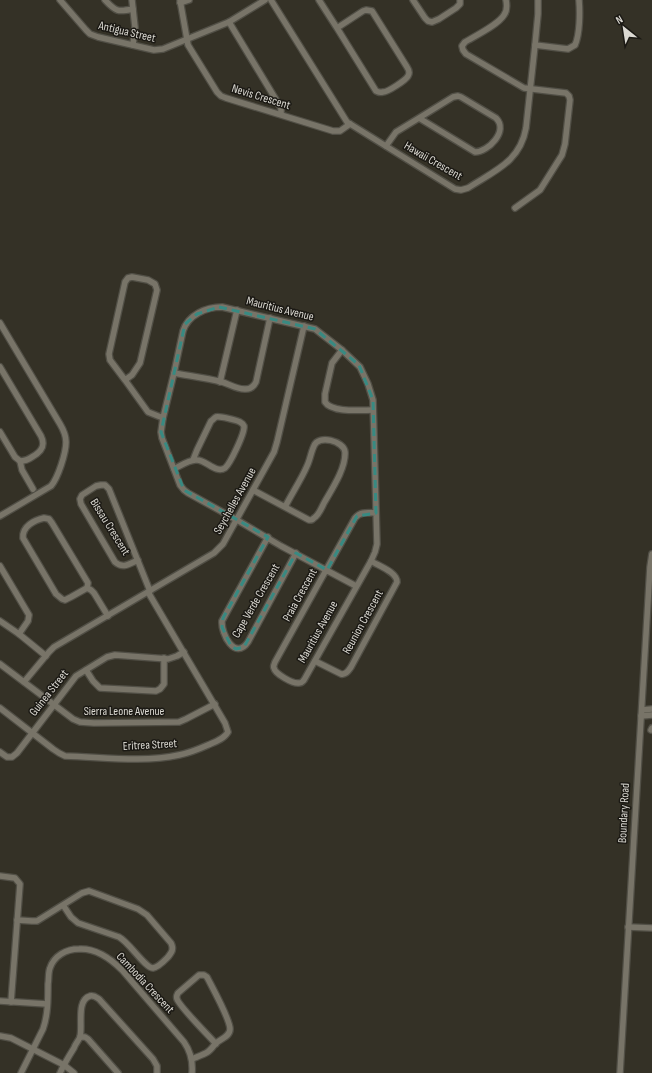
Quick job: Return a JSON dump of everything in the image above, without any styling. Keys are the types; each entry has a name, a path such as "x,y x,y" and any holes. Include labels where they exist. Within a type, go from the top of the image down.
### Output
{"street":[{"name":"Antigua Street","path":"60,0 90,34 152,50 157,50 229,22 265,0"},
{"path":"106,0 117,11 133,9"},
{"path":"132,0 135,27 133,45"},
{"path":"180,2 189,0"},
{"name":"Hawaii Crescent","path":"271,0 344,119 455,189 459,190 465,189 510,160 524,139 536,45 538,0"},
{"path":"319,0 376,91 386,91 407,78 409,73 407,67 372,11 366,10 337,28"},
{"path":"413,0 428,22 439,19 456,8 460,4 460,0"},
{"path":"506,0 506,10 501,20 465,42 462,49 466,54 520,86 524,88 563,92 569,96 570,103 565,144 562,155 541,188 515,208"},
{"path":"536,45 568,49 575,46 577,42 580,19 579,0"},
{"name":"Nevis Crescent","path":"180,2 188,45 221,96 336,131 342,130 350,124"},
{"path":"229,22 281,107 282,110 280,114"},
{"path":"386,146 396,132 453,97 458,96 494,117 500,122 501,128 492,143 475,152 419,118"},
{"path":"125,380 132,375 140,363 157,290 153,281 136,277 130,277 125,282 109,358 148,412 163,418"},
{"name":"Mauritius Avenue","path":"306,677 371,561 376,547 373,397 358,364 317,330 222,307 197,314 189,319 184,328 163,418 161,434 180,485 185,492 356,586"},
{"path":"220,382 237,310"},
{"path":"174,373 220,382 243,389 248,389 254,386 270,318"},
{"path":"0,323 60,424 66,441 58,474 51,486 0,516"},
{"name":"Seychelles Avenue","path":"24,682 54,647 217,551 226,540 276,447 304,326"},
{"path":"342,350 332,363 324,394 325,402 329,407 338,409 374,410"},
{"path":"0,367 41,436 43,442 43,448 40,452 27,460 20,461"},
{"path":"174,469 193,460 200,460 216,469 225,468 242,438 244,429 242,423 221,417 217,417 211,421 193,460"},
{"path":"0,432 15,457 20,461 22,470 33,489"},
{"path":"253,490 309,520 313,519 338,480 345,453 342,445 323,439 316,442 307,468 285,507"},
{"name":"Bissau Crescent","path":"138,560 124,566 115,562 81,504 81,497 84,493 99,485 107,487 138,560 149,591"},
{"name":"Praia Crescent","path":"306,677 301,682 293,682 276,672 274,664 356,516 364,513 376,513"},
{"path":"41,518 47,518 51,521 86,578 88,583 87,588 68,599 62,599 58,596 23,538 23,533 27,527 41,518"},
{"name":"Cape Verde Crescent","path":"268,537 222,621 222,627 225,634 230,644 234,648 244,647 248,642 296,553"},
{"name":"Boundary Road","path":"620,1073 641,716 649,628 650,561 652,554"},
{"name":"Reunion Crescent","path":"315,661 341,674 345,674 351,668 397,582 397,578 394,574 371,561"},
{"path":"0,566 29,615 28,621 19,634"},
{"path":"87,588 92,590 108,616"},
{"name":"Eritrea Street","path":"33,733 65,756 143,759 177,756 216,742 225,737 227,734 227,727 149,591"},
{"path":"0,621 46,656"},
{"name":"Guinea Street","path":"0,752 7,757 12,757 17,753 76,676 107,657 164,658 175,657 184,652"},
{"path":"86,670 93,681 100,688 156,691 164,684 164,658"},
{"name":"Sierra Leone Avenue","path":"0,664 73,719 80,722 173,722 183,720 214,704"},
{"path":"0,708 33,733"},
{"path":"642,710 652,709"},
{"path":"641,716 652,715"},
{"path":"0,876 16,878 20,884 11,1002"},
{"path":"17,920 36,921 82,893 87,891 138,909 146,915 171,943 173,946 172,951 169,956 158,966 154,968 150,967 145,964 124,940 78,923 71,917 63,905"},
{"path":"628,928 652,928"},
{"name":"Cambodia Crescent","path":"21,1073 44,1026 49,970 54,961 62,953 80,948 110,959 122,970 182,1039 192,1059 192,1073"},
{"path":"192,1059 205,1054 227,1036 230,1030 222,1006 207,977 204,975 199,975 176,996 184,1008 216,1044"},
{"path":"60,1073 80,1037 83,1003 89,996 96,996 153,1059 157,1066 158,1073"},
{"path":"0,1001 47,1004"},
{"path":"0,1036 11,1038 64,1065 74,1073"},
{"path":"80,1037 85,1037 88,1039 118,1073"}],"highlighted area":[{"path":"219,307 315,329 359,365 373,400 376,513 357,516 327,570 296,553 244,647 236,649 231,646 222,627 223,618 268,537 184,490 161,432 185,324 197,314"}]}
